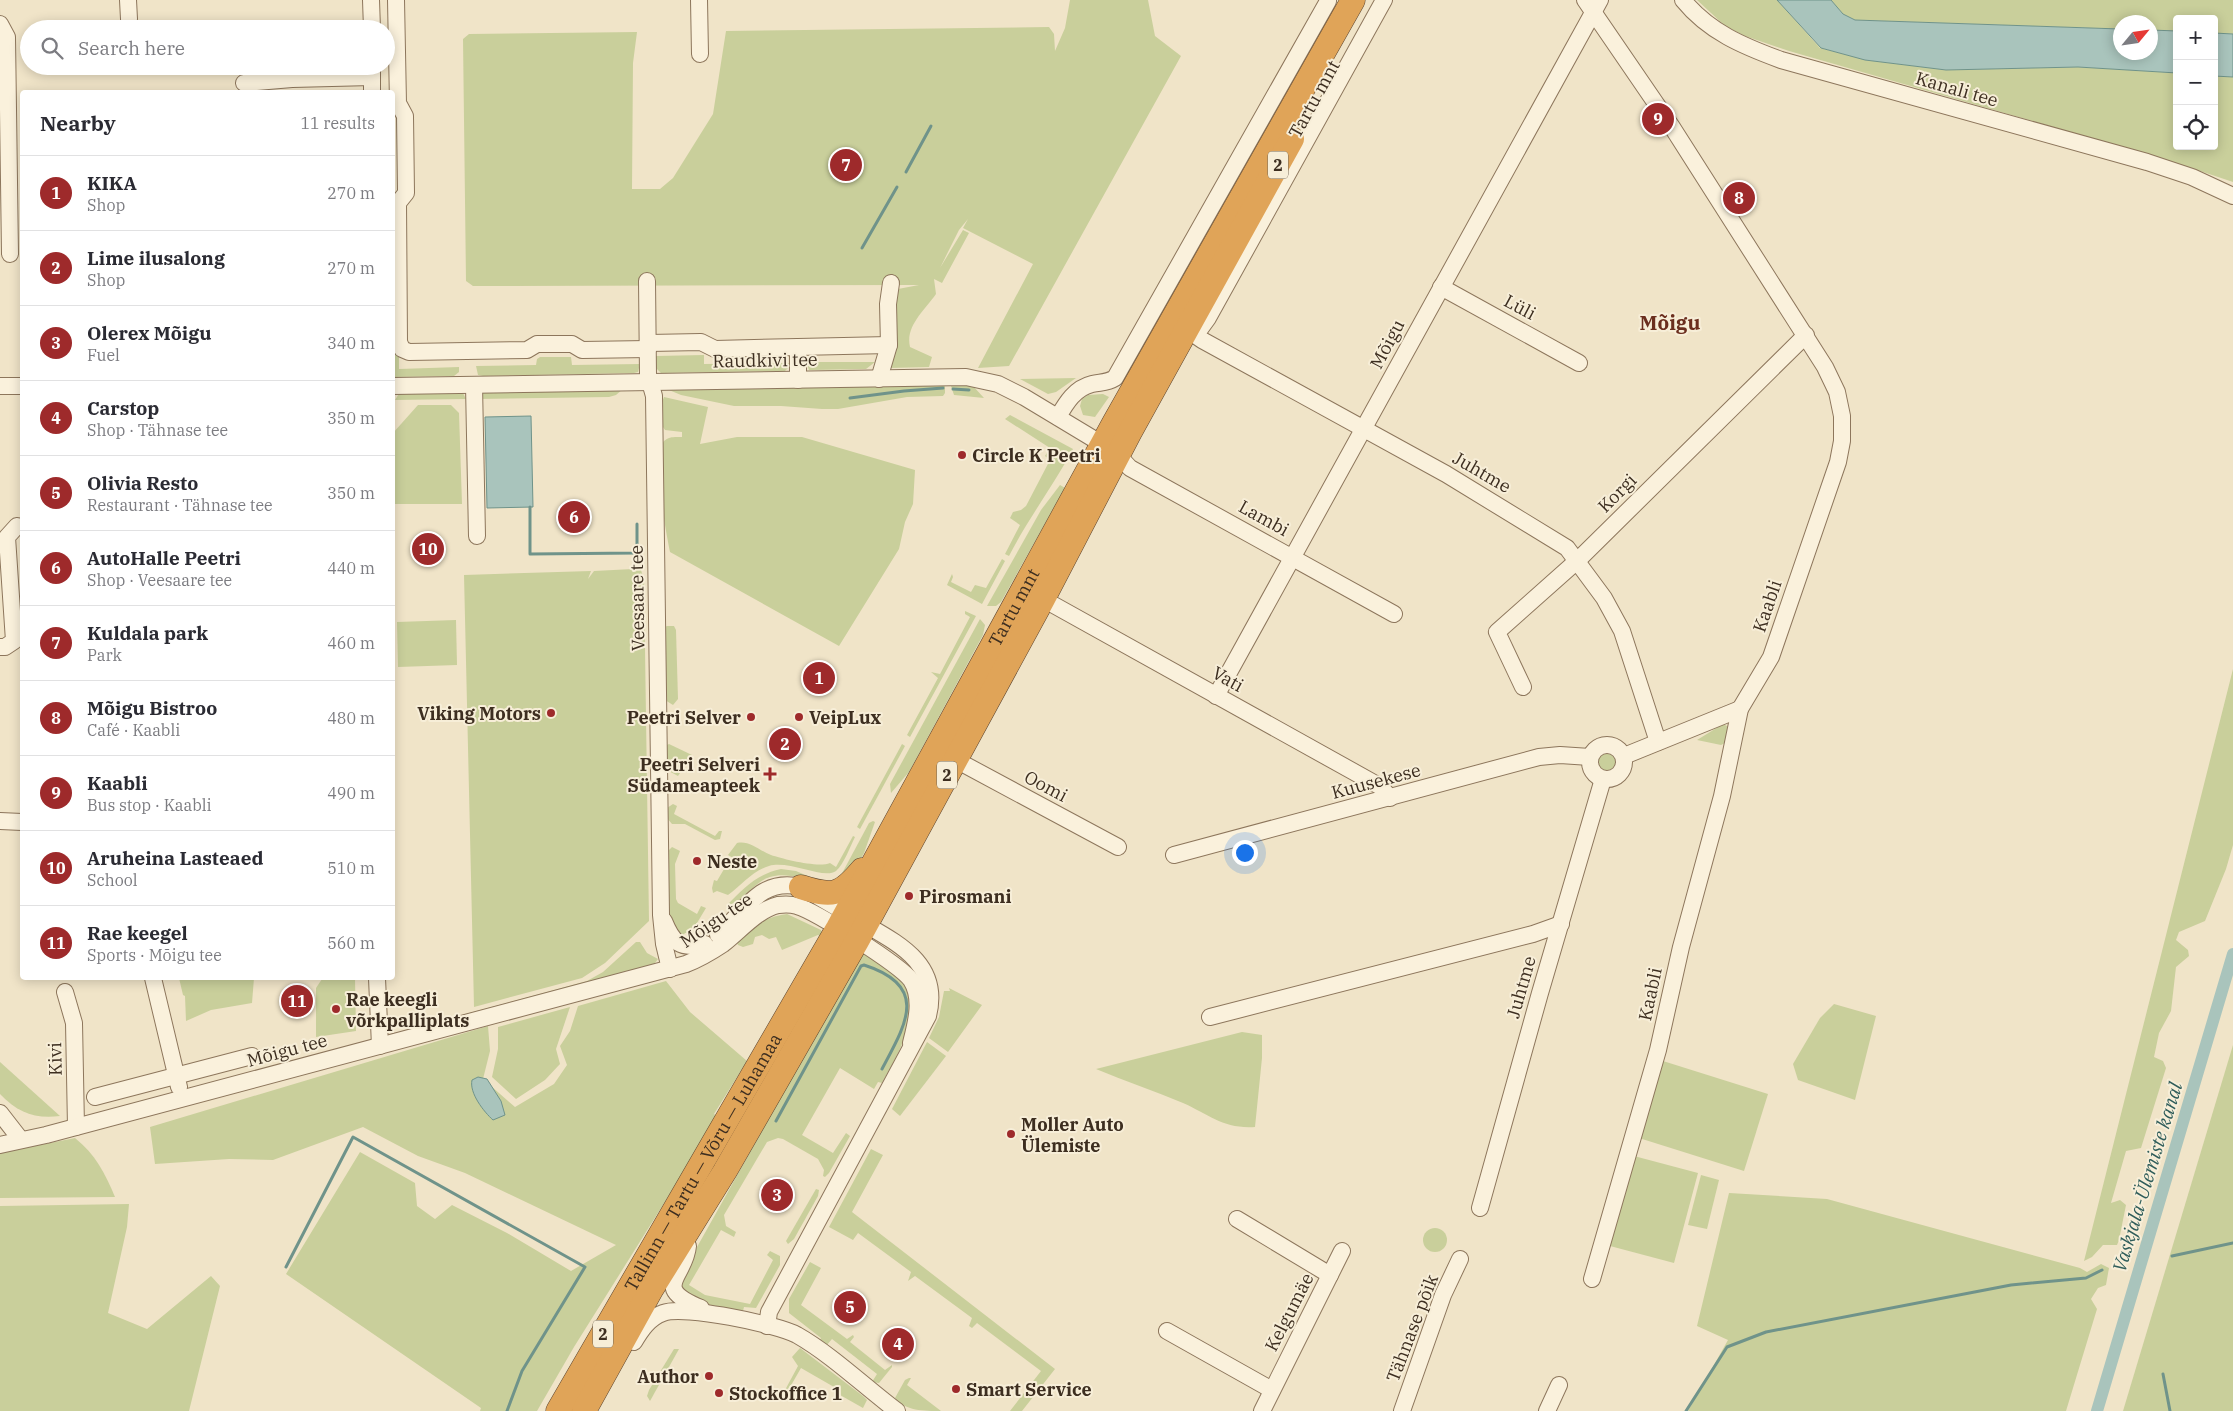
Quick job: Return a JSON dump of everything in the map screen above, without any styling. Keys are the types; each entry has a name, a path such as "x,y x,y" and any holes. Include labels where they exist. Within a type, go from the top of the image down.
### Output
{"highway":[{"name":"Tartu mnt","path":"852,927 956,760 1043,599 1110,449 1182,301 1353,0"},
{"name":"Tartu mnt","path":"852,927 881,848 1110,449 1186,330 1369,0"},
{"path":"801,886 821,893 830,894 838,892 846,887 881,848"},
{"name":"Tallinn — Tartu — Võru — Luhamaa","path":"584,1411 651,1290 689,1231 852,927"},
{"name":"Tallinn — Tartu — Võru — Luhamaa","path":"558,1411 852,927"}],"street":[{"path":"128,0 129,19"},
{"path":"371,0 372,20"},
{"path":"395,20 396,0"},
{"path":"699,0 700,54"},
{"path":"1182,301 1182,321 1186,330 1200,329 1208,318 1384,0"},
{"name":"Kanali tee","path":"1683,0 1715,31 1742,46 1781,60 2147,162 2192,177 2233,196"},
{"path":"1058,417 1069,399 1080,388 1092,384 1107,383 1115,378 1328,1"},
{"name":"Mõigu","path":"1216,696 1294,558 1593,4"},
{"name":"Kaabli","path":"1592,1279 1658,1050 1681,947 1722,796 1740,710 1771,656 1832,482 1842,440 1842,416 1837,392 1806,335 1593,4"},
{"path":"0,24 7,37 4,195 10,254"},
{"path":"394,75 398,103 406,116 406,193 395,203 396,306 402,349 409,352 527,350 537,344 572,344 582,350 701,342 715,349 889,345"},
{"path":"244,83 292,79 372,79"},
{"name":"Veesaare tee","path":"647,281 650,382 654,396 661,915 664,944 670,969"},
{"path":"879,379 889,345 888,304 891,283"},
{"name":"Lüli","path":"1441,288 1579,363"},
{"name":"Juhtme","path":"1186,330 1364,428 1519,517 1568,548 1604,598 1622,631 1658,742"},
{"name":"Korgi","path":"1523,687 1497,632 1578,560 1806,335"},
{"path":"798,348 798,380"},
{"name":"Raudkivi tee","path":"395,386 966,378 985,380 1024,397 1110,449"},
{"path":"474,385 477,536"},
{"path":"0,386 20,386"},
{"name":"Lambi","path":"1110,449 1130,468 1394,614"},
{"path":"0,647 6,647 14,641 6,537 17,526"},
{"name":"Vati","path":"1043,599 1381,787 1390,798"},
{"path":"1624,756 1740,710"},
{"path":"1606,744 1620,750 1624,756 1623,770 1618,776 1603,779 1592,771 1590,757 1599,746 1606,744"},
{"name":"Kuusekese","path":"1174,855 1539,758 1560,755 1590,757"},
{"name":"Oomi","path":"956,760 1118,847"},
{"name":"Juhtme","path":"1480,1208 1603,779"},
{"path":"0,821 20,822"},
{"name":"Mõigu tee","path":"670,969 705,944 737,917 744,907 770,887 787,883 801,886 852,927"},
{"name":"Mõigu tee","path":"0,1145 76,1127 670,969 700,958 721,945 764,911 777,905 798,906 852,927"},
{"name":"Veesaare tee","path":"661,915 673,939 681,945 687,947 705,944"},
{"path":"1210,1017 1533,934 1561,924"},
{"path":"767,1326 772,1305 928,1016 932,1000 929,984 914,956 852,927"},
{"path":"153,980 182,1098"},
{"path":"377,980 380,1046"},
{"name":"Kivi","path":"65,992 74,1023 76,1127"},
{"path":"95,1097 252,1056"},
{"path":"0,1113 21,1140"},
{"path":"1238,1219 1330,1275"},
{"path":"689,1231 688,1251 678,1270 674,1286 676,1293 684,1302 710,1313"},
{"name":"Kelgumäe","path":"1262,1411 1342,1251"},
{"name":"Tähnase põik","path":"1402,1411 1443,1295 1460,1259"},
{"path":"602,1380 619,1366 642,1329 658,1315 670,1311 710,1313 767,1326 796,1335 897,1411"},
{"path":"1167,1331 1272,1390"},
{"path":"1547,1411 1559,1385"}],"green space":[{"path":"1070,0 1148,0 1155,36 1181,56 1009,366 978,368 1033,264 963,228 968,219 959,230 940,268 963,230 969,233 942,283 934,279 936,294 917,319 910,332 910,347 932,357 929,367 889,368 898,289 919,285 473,286 466,281 463,39 469,34 637,32 633,63 632,189 660,189 673,178 713,114 726,31 1049,27 1054,34 1055,51 1065,28"},
{"path":"1697,0 1777,0 1820,48 1866,60 1946,70 2078,67 2173,73 2173,150 2218,150 2218,76 2233,77 2233,182 2161,158 1789,51 1745,36 1725,26"},
{"path":"1831,0 2233,0 2233,34 2218,33 2218,15 2173,15 2173,31 2158,30 2158,15 2113,15 2113,29 1855,20 1843,14"},
{"path":"395,351 399,354 399,369 459,367 459,372 454,376 395,377"},
{"path":"704,355 704,364 790,363 785,371 661,373 656,368 656,356"},
{"path":"540,357 571,357 572,365 640,364 638,372 634,373 483,376 478,375 476,366 536,365 537,359"},
{"path":"806,362 875,362 866,369 809,370"},
{"path":"1076,378 1056,392 1048,394 1020,379"},
{"path":"950,383 973,386 984,398 954,395"},
{"path":"945,385 943,396 907,397 838,409 734,406 681,395 669,390 674,388"},
{"path":"623,389 616,395 609,397 478,399 481,392"},
{"path":"462,391 466,399 395,400 400,392"},
{"path":"1103,394 1109,397 1095,417 1083,415 1080,406 1082,399 1088,395"},
{"path":"664,397 708,407 700,444 737,437 802,437 915,470 913,504 905,522 899,549 839,646 670,552 659,478 660,450 666,439 682,437 682,432 665,430 662,426 660,413"},
{"path":"418,405 451,405 459,413 462,504 395,504 395,431"},
{"path":"1010,415 1073,449 1009,556 1005,554 1020,525 1010,518 1013,512 1021,510 1026,506 1050,460 1045,456 1050,448 1005,419"},
{"path":"1060,485 1065,488 1001,602 996,606 987,606 1041,510"},
{"path":"1002,559 1005,561 982,604 947,585 952,574 951,582 971,592 975,585 986,588"},
{"path":"641,570 644,580 649,921 605,963 582,978 474,1007 464,575 591,571 588,579 594,571"},
{"path":"965,611 976,616 910,737 907,735 938,678 931,672 940,674 970,617 965,614"},
{"path":"980,619 985,625 983,635 909,772 891,793 890,784"},
{"path":"456,620 457,665 398,667 397,622"},
{"path":"674,626 676,630 678,699 673,705 665,700 663,628"},
{"path":"2233,669 2233,845 2226,869 2205,921 2179,932 2176,940 2188,950 2189,956 2176,967 2171,1011 2159,1033 2154,1057 2163,1061 2166,1068 2141,1148 2126,1151 2111,1203 2120,1200 2126,1205 2119,1240 2117,1245 2103,1245 2092,1257 2084,1261"},
{"path":"1723,724 1729,727 1725,743 1721,745 1697,740"},
{"path":"669,744 692,755 678,776 665,769 665,746"},
{"path":"902,744 905,746 860,829 857,827"},
{"path":"1607,752 1614,755 1617,762 1614,769 1607,772 1600,769 1597,762 1600,755"},
{"path":"673,804 677,806 674,814 715,836 719,831 722,831 720,839 715,840 685,824 672,824 667,818 667,808"},
{"path":"875,822 864,853 852,874 839,879 869,823"},
{"path":"853,836 855,837 847,855 836,871 823,873 787,866 769,866 752,875 728,895 717,891 713,893 714,880 717,881 727,864 729,865 733,858 728,855 737,843 750,844 771,855 784,859 809,864 830,863 836,867"},
{"path":"672,847 680,851 675,864 676,899 678,903 697,914 701,906 706,908 691,933 685,933 681,938 671,923 668,908 668,851"},
{"path":"781,869 796,871 817,880 787,875 770,877 759,883 744,897 727,905 745,887 758,878"},
{"path":"787,914 821,930 824,938 818,935 782,950 776,937 769,939 762,935 755,937 753,944 743,947 738,945 736,941 752,926 766,919"},
{"path":"636,942 640,942 647,953 658,959 652,967 388,1035 587,981 603,972"},
{"path":"862,952 900,976 909,992 911,1005 910,1019 895,1060 882,1083 878,1082 874,1089 840,1068 802,1135 833,1153 846,1133 850,1136 825,1177 823,1176 824,1170 818,1159 783,1139 778,1138 767,1142 724,1215 726,1226 736,1232 734,1237 721,1230 689,1285 705,1295 750,1304 773,1260 767,1255 770,1251 780,1256 780,1265 756,1308 744,1307 743,1311 695,1302 681,1289 687,1265"},
{"path":"179,980 254,980 252,1003 211,1010 186,1021 185,996 183,995"},
{"name":"Rae keegli võrkpalliplats","path":"321,980 355,980 356,1031 316,1037 316,988"},
{"path":"666,981 690,1012 747,1061 714,1114 718,1117 574,1347 537,1411 480,1411 481,1408 286,1274 360,1152 415,1183 417,1206 435,1219 452,1205 507,1233 571,1271 616,1245 465,1173 418,1156 363,1127 273,1160 229,1159 155,1164 150,1127 488,1026 490,1051 483,1079 515,1107 554,1084 567,1065 560,1046 570,1031 578,1006"},
{"path":"949,988 982,1005 948,1052 929,1038 939,1017 944,991 950,991"},
{"path":"1834,1004 1876,1016 1855,1100 1798,1080 1793,1064 1820,1018"},
{"path":"570,1007 556,1049 560,1064 545,1080 516,1099 492,1077 498,1049 498,1027"},
{"path":"1242,1032 1262,1035 1262,1058 1255,1127 1234,1126 1225,1123 1183,1103 1096,1069"},
{"path":"927,1042 946,1056 900,1116 892,1109"},
{"path":"2233,1045 2233,1411 2123,1411"},
{"path":"1663,1061 1768,1094 1744,1171 1639,1138"},
{"path":"0,1062 60,1116 51,1117 27,1113 7,1101 0,1094"},
{"path":"75,1138 99,1165 115,1197 0,1198 0,1153"},
{"path":"871,1149 883,1155 852,1212 1055,1369 1022,1411 1010,1411 1041,1371 977,1323 972,1328 969,1326 972,1318 915,1276 908,1281 911,1272 858,1233 853,1240 829,1227"},
{"path":"1634,1156 1698,1173 1674,1263 1610,1246"},
{"path":"1701,1175 1719,1180 1707,1229 1688,1225"},
{"path":"816,1189 819,1190 818,1196 794,1239 788,1244 786,1241"},
{"path":"1729,1193 1827,1199 2080,1268 2087,1272 2101,1264 2109,1268 2106,1285 2098,1288 2091,1299 2097,1309 2066,1411 1688,1411 1728,1340 1697,1326"},
{"path":"129,1204 127,1227 108,1313 147,1329 211,1276 220,1286 189,1411 0,1411 0,1206"},
{"path":"1435,1228 1444,1231 1447,1240 1444,1249 1435,1252 1426,1249 1423,1240 1426,1231"},
{"path":"810,1262 821,1268 801,1305 847,1339 853,1335 854,1337 850,1342 885,1370 892,1365 879,1383 872,1382 877,1374 832,1339 826,1346 819,1342 821,1338 789,1313 789,1299"},
{"path":"800,1348 863,1396 867,1400 863,1408 833,1391 834,1387 801,1368 786,1394 784,1392 798,1366 792,1357"},
{"path":"674,1349 679,1349 650,1401 647,1396 649,1390"},
{"path":"911,1378 907,1385 941,1411 909,1408 895,1398 905,1380"}],"water":[{"path":"1777,0 1831,0 1843,14 1855,20 2113,29 2113,60 2158,60 2158,30 2173,31 2173,73 2078,67 1946,70 1865,60 1821,48"},
{"path":"2218,33 2233,34 2233,77 2218,76"},
{"path":"531,416 533,507 487,508 485,417"},
{"path":"478,1077 487,1079 501,1101 505,1115 493,1120 485,1112 473,1091 472,1080"}],"waterway":[{"path":"906,172 931,126"},
{"path":"862,248 897,187"},
{"path":"850,398 943,388"},
{"path":"953,389 969,390"},
{"path":"530,507 530,554 637,553 637,524"},
{"name":"Vaskjala-Ülemiste kanal","path":"2097,1411 2233,954"},
{"path":"776,1121 861,966 864,965 885,974 898,984 905,995 907,1008 904,1022 899,1037 882,1069"},
{"path":"286,1267 353,1137 585,1267 522,1371 507,1411"},
{"path":"2172,1256 2233,1243"},
{"path":"1686,1411 1727,1347 1766,1332 2011,1285 2086,1278 2102,1270"},
{"path":"2163,1374 2170,1411"}],"place":[{"name":"Kaabli","path":"1658,119"},
{"name":"Kuldala park","path":"846,165"},
{"name":"Mõigu Bistroo","path":"1739,198"},
{"name":"Circle K Peetri","path":"962,455"},
{"name":"AutoHalle Peetri","path":"574,517"},
{"name":"Aruheina Lasteaed","path":"428,549"},
{"name":"KIKA","path":"819,678"},
{"name":"Viking Motors","path":"551,713"},
{"name":"Peetri Selver","path":"751,717"},
{"name":"VeipLux","path":"799,717"},
{"name":"Lime ilusalong","path":"785,744"},
{"name":"Peetri Selveri Südameapteek","path":"770,774"},
{"name":"Neste","path":"697,861"},
{"name":"Pirosmani","path":"909,896"},
{"name":"Rae keegel","path":"297,1001"},
{"name":"Rae keegli võrkpalliplats","path":"336,1009"},
{"name":"Moller Auto Ülemiste","path":"1011,1134"},
{"name":"Olerex Mõigu","path":"777,1195"},
{"name":"Olivia Resto","path":"850,1307"},
{"name":"Carstop","path":"898,1344"},
{"name":"Author","path":"709,1376"},
{"name":"Smart Service","path":"956,1389"},
{"name":"Stockoffice 1","path":"719,1393"}],"district":[{"name":"Mõigu","path":"1670,322"}]}
